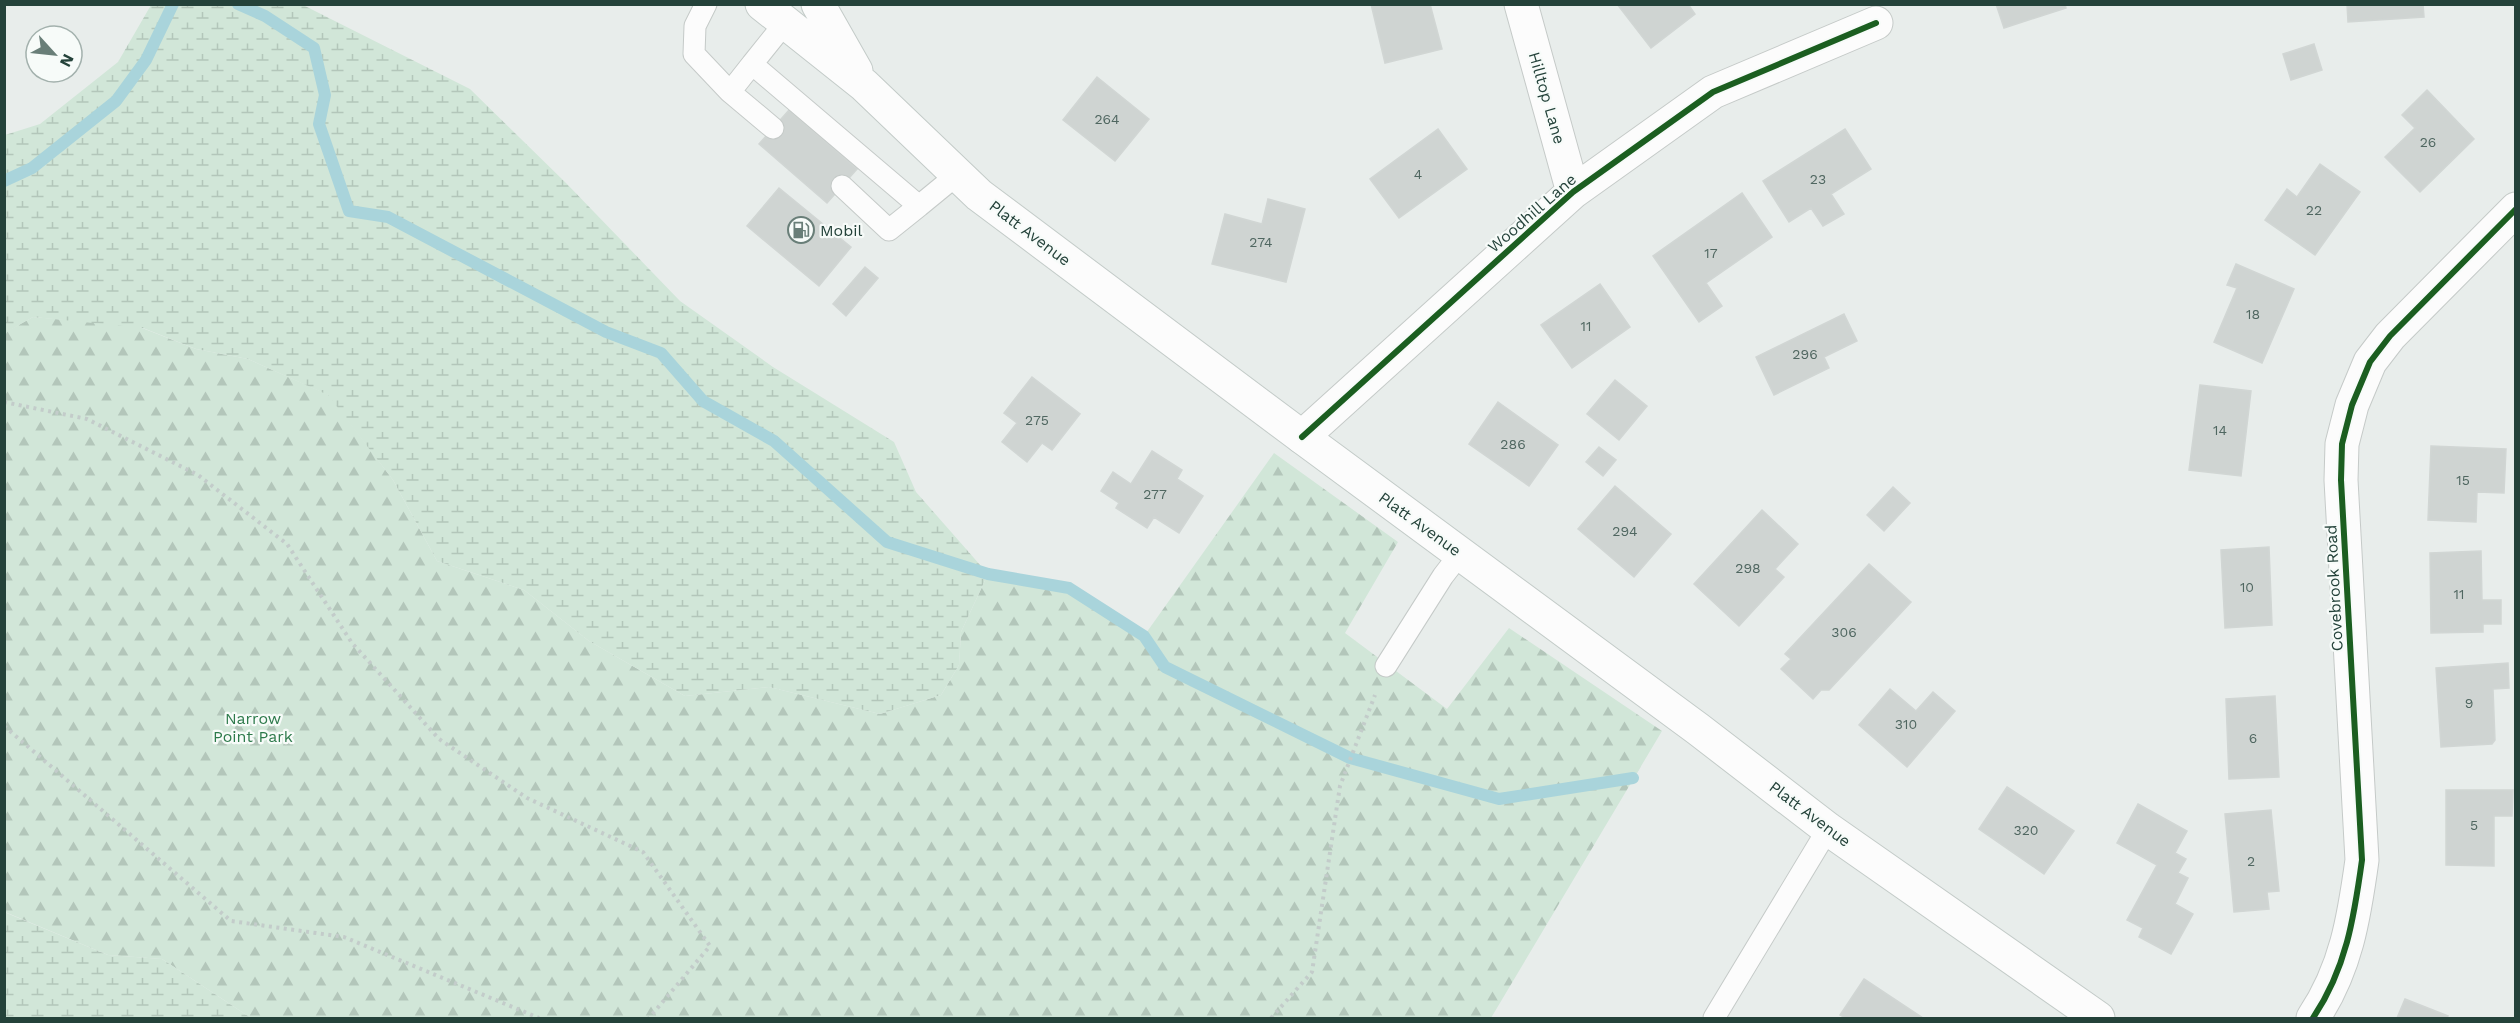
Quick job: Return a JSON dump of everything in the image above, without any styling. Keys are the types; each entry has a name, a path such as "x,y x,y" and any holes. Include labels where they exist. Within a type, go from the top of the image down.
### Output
{"street":[{"path":"818,4 864,85"},
{"name":"Hilltop Lane","path":"1521,4 1573,192"},
{"name":"Platt Avenue","path":"773,14 864,85 979,195 1698,729 1828,829 2098,1018"},
{"name":"Woodhill Lane","path":"1302,437 1573,192 1713,92 1876,23"},
{"name":"Covebrook Road","path":"2313,1018 2326,1000 2344,957 2356,905 2362,860 2341,480 2342,444 2352,405 2370,363 2390,336 2516,209"}],"lane":[{"path":"706,4 695,26 694,54 730,92 774,128"},
{"path":"730,92 752,64 773,14"},
{"path":"752,64 920,206"},
{"path":"842,186 889,230 958,174"},
{"path":"1386,666 1443,576 1460,554"},
{"path":"1714,1018 1828,829"}],"path":[{"path":"4,402 87,419 198,475 287,544 352,644 439,739 528,798 643,852 710,946 649,1018"},
{"path":"1271,1018 1312,972 1340,786 1386,666"},
{"path":"4,726 231,921 344,937 539,1018"}],"green space":[{"path":"151,5 303,5 470,89 566,183 680,301 773,367 894,442 916,492 988,574 961,632 959,665 941,695 880,714 769,687 685,696 589,641 524,590 437,561 393,480 328,395 248,359 196,349 143,328 33,317 5,333 5,135 40,124 118,62"},
{"name":"Narrow Point Park","path":"33,317 137,326 196,349 248,359 329,395 393,480 437,561 524,590 589,641 685,696 769,687 880,714 941,695 959,665 961,632 988,574 1069,588 1144,636 1274,453 1398,542 1345,633 1447,709 1509,628 1662,731 1491,1018 251,1018 162,959 108,955 5,912 4,333"},
{"path":"4,912 108,955 162,959 251,1018 5,1018"}],"building":[{"path":"1371,4 1430,4 1442,49 1385,63"},
{"path":"1617,4 1688,4 1695,14 1651,48"},
{"path":"1996,4 2065,4 2066,8 2004,28"},
{"path":"2347,4 2423,4 2424,17 2348,22"},
{"path":"2314,44 2322,70 2291,80 2283,54"},
{"path":"1097,77 1149,119 1115,161 1063,120"},
{"path":"2427,90 2474,139 2420,192 2385,157 2415,128 2402,115"},
{"path":"789,110 857,169 827,203 759,144"},
{"path":"1438,129 1467,169 1399,218 1370,179"},
{"path":"1845,129 1871,169 1831,194 1844,214 1823,226 1811,208 1789,222 1763,181"},
{"path":"2320,164 2360,192 2315,255 2265,220 2287,189 2297,197"},
{"path":"779,188 851,247 819,286 747,226"},
{"path":"1742,193 1772,237 1706,283 1722,306 1699,322 1653,256"},
{"path":"1268,199 1305,209 1286,282 1212,264 1225,214 1262,224"},
{"path":"2236,264 2294,289 2262,363 2214,342 2237,288 2227,285"},
{"path":"865,267 878,278 846,316 833,304"},
{"path":"1600,284 1630,327 1572,368 1541,325"},
{"path":"1844,314 1857,341 1824,357 1829,368 1774,395 1756,357"},
{"path":"1032,377 1080,414 1052,450 1042,443 1027,462 1002,442 1017,423 1004,413"},
{"path":"1615,380 1647,406 1619,440 1587,414"},
{"path":"2200,385 2251,391 2241,476 2189,470"},
{"path":"1498,402 1558,445 1529,486 1469,444"},
{"path":"2431,446 2506,449 2504,493 2477,492 2476,522 2428,520"},
{"path":"1599,447 1616,460 1603,476 1586,462"},
{"path":"1152,451 1182,470 1177,479 1203,496 1179,533 1154,517 1147,528 1116,508 1119,503 1101,491 1113,472 1131,484"},
{"path":"1615,486 1671,534 1634,577 1578,529"},
{"path":"1893,487 1910,503 1884,531 1867,515"},
{"path":"1762,510 1798,544 1775,569 1784,577 1739,626 1694,584"},
{"path":"2269,547 2272,625 2225,628 2221,550"},
{"path":"2481,551 2482,600 2501,600 2501,624 2483,624 2483,632 2431,633 2430,553"},
{"path":"1869,564 1911,602 1829,690 1821,690 1813,699 1781,669 1791,659 1785,654"},
{"path":"2508,663 2509,688 2493,689 2495,740 2492,744 2441,747 2436,668"},
{"path":"1890,689 1916,711 1933,692 1955,711 1907,767 1859,725"},
{"path":"2275,696 2279,777 2229,779 2226,699"},
{"path":"2007,787 2074,831 2044,874 1979,829"},
{"path":"2446,790 2513,790 2512,816 2494,816 2494,866 2446,865"},
{"path":"2138,804 2187,831 2175,853 2186,859 2178,873 2188,878 2175,904 2193,914 2171,954 2139,937 2143,928 2127,920 2157,865 2117,843"},
{"path":"2271,810 2279,891 2267,892 2269,909 2234,912 2225,814"},
{"path":"1864,979 1923,1018 1846,1018 1840,1015"},
{"path":"2405,999 2448,1016 2447,1018 2397,1018"}],"waterway":[{"path":"4,181 32,168 116,101 146,60 173,4"},
{"path":"238,4 265,16 314,48 325,95 319,124 349,211 388,217 606,332 661,353 703,401 774,441 887,542 988,574 1069,588 1144,636 1165,667 1350,758 1499,799 1633,778"}],"cycle path":[{"path":"1302,437 1573,192 1713,92 1876,23"},
{"path":"2313,1018 2341,962 2352,923 2362,860 2341,480 2342,444 2352,405 2370,362 2390,336 2516,209"}],"place":[{"name":"Mobil","path":"801,230"}]}
